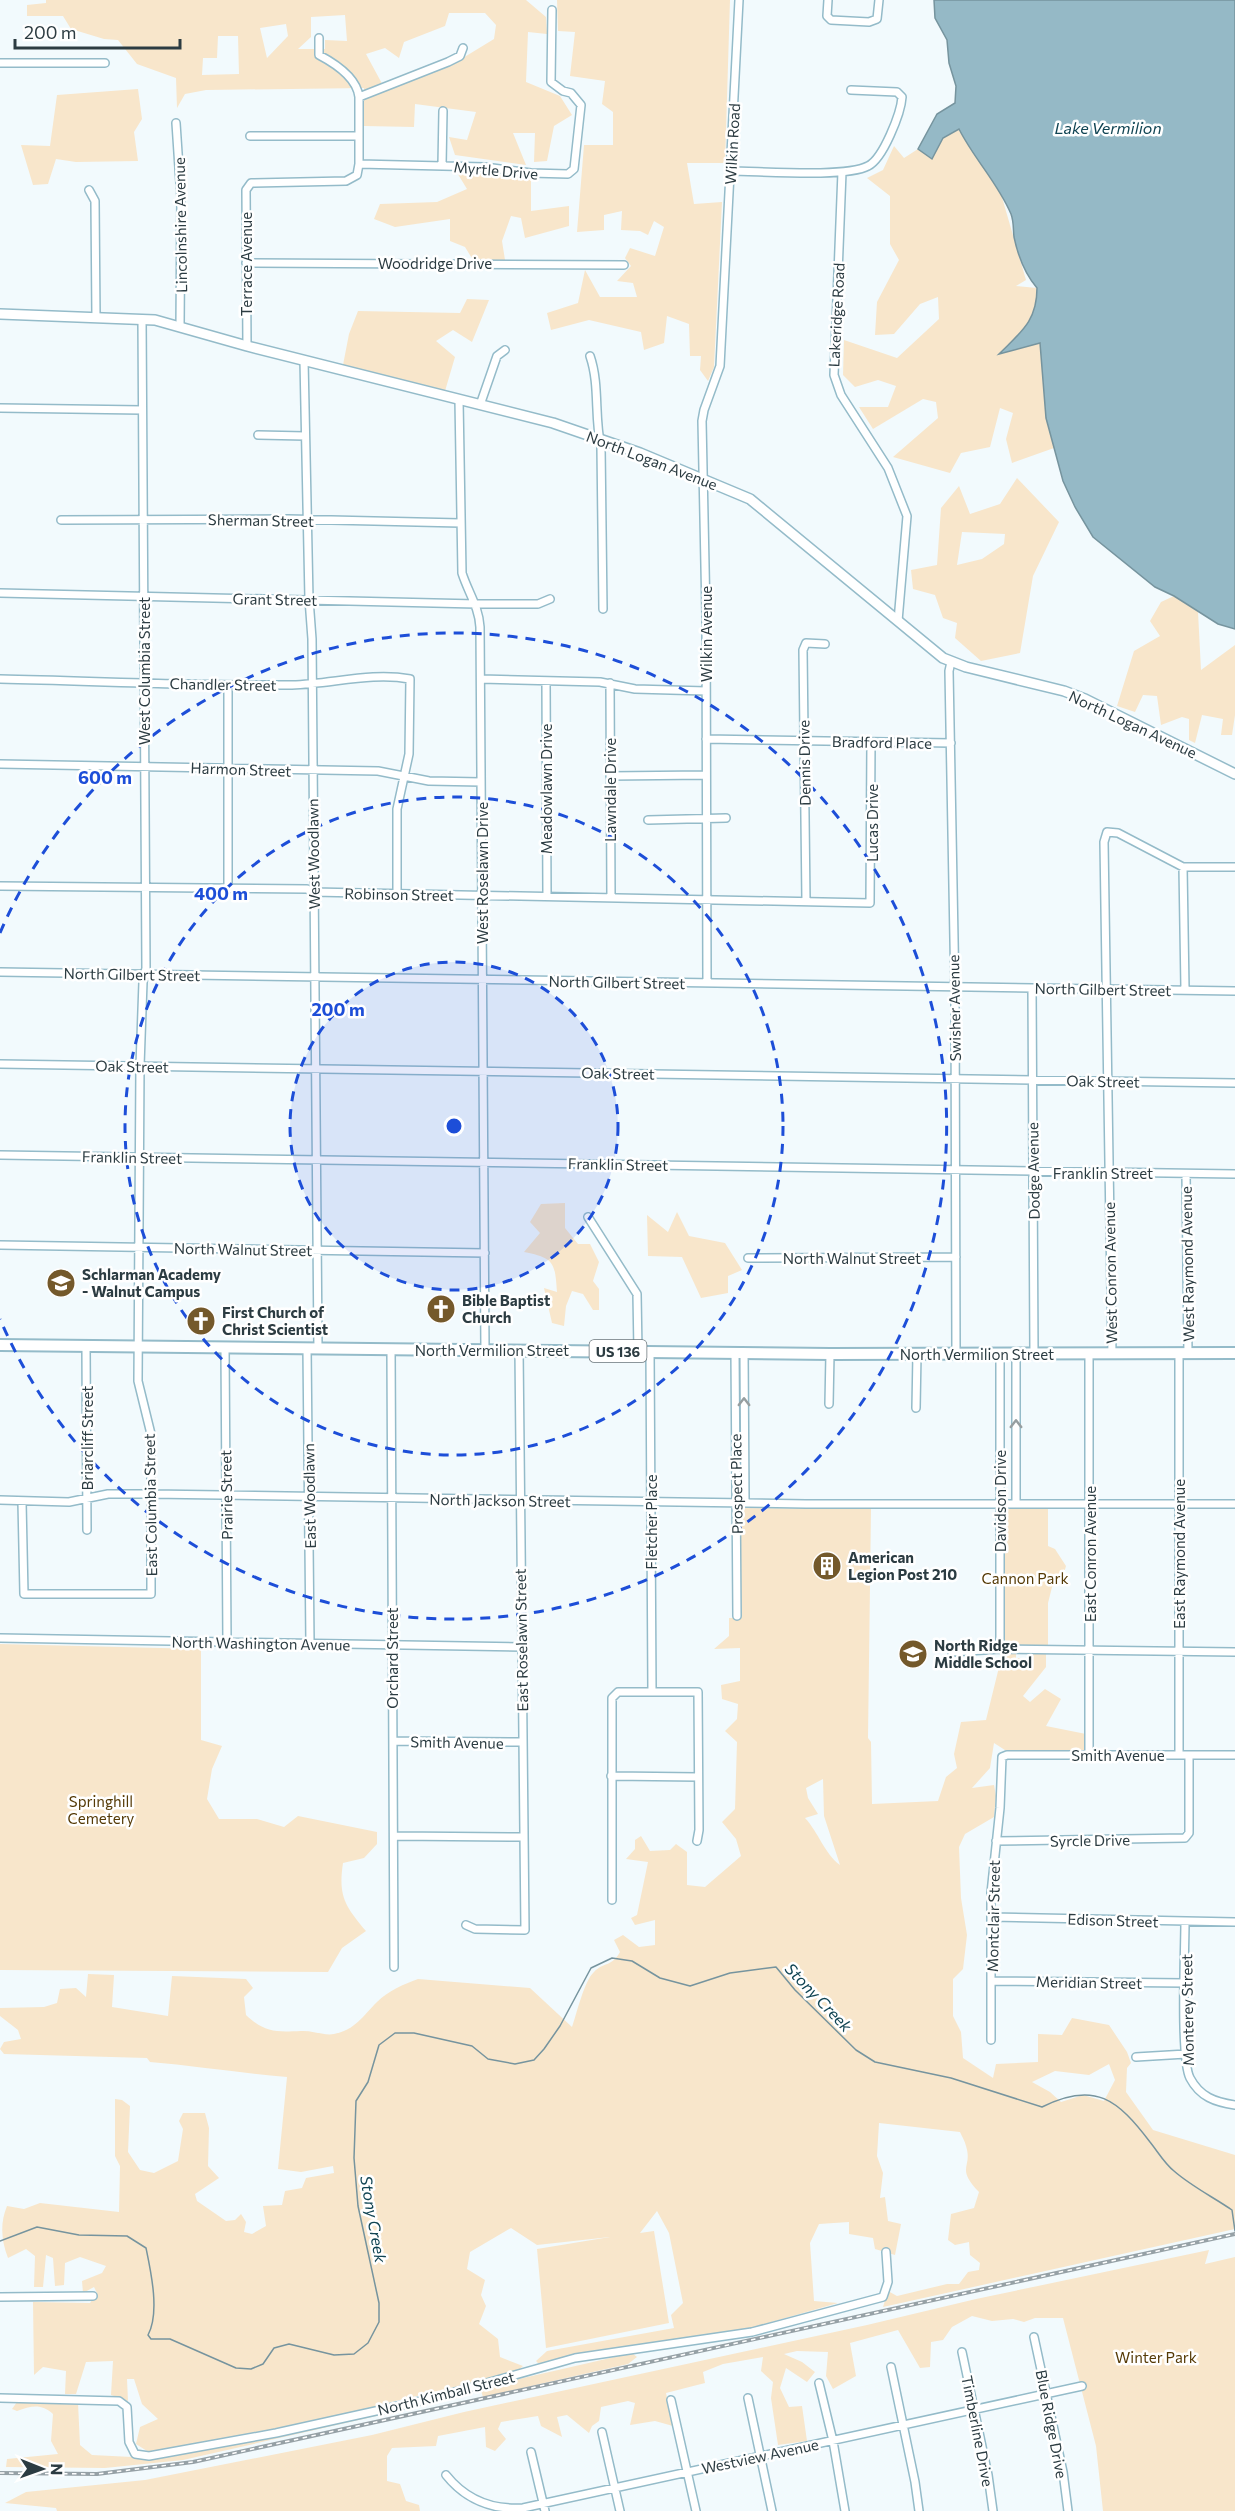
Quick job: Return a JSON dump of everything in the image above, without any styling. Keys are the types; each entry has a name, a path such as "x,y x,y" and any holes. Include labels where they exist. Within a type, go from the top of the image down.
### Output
{"main road":[{"name":"North Vermilion Street","path":"0,1345 830,1354 1235,1353"}],"street":[{"name":"Wilkin Road","path":"724,289 739,0"},
{"path":"828,0 827,16 831,20 869,22 877,20 879,0"},
{"name":"Myrtle Drive","path":"359,164 485,167 531,173 568,174 574,169 582,109 575,96 550,82 552,10"},
{"path":"319,38 320,56 332,62 358,88 359,164"},
{"path":"359,98 448,62 460,56 463,48"},
{"path":"0,63 105,63"},
{"path":"731,171 842,172 861,169 875,161 895,123 902,98 897,92 851,90"},
{"path":"442,165 443,111"},
{"name":"Lincolnshire Avenue","path":"177,123 181,198 180,327"},
{"path":"250,136 359,136"},
{"name":"Terrace Avenue","path":"247,346 246,190 251,183 346,181 357,175 359,164"},
{"name":"Lakeridge Road","path":"842,172 834,375 841,395 888,468 907,516 898,621"},
{"path":"89,190 95,201 96,318"},
{"name":"Woodridge Drive","path":"246,263 624,265"},
{"name":"Wilkin Avenue","path":"707,983 706,603 702,421 720,366 724,289"},
{"name":"North Logan Avenue","path":"0,314 142,319 553,423 599,438 702,478 750,500 951,662 1085,699 1235,774"},
{"name":"West Columbia Street","path":"138,1346 140,1066 145,975 146,888 142,319"},
{"path":"480,405 498,356 505,350"},
{"path":"590,356 596,380 599,438 603,609"},
{"name":"West Woodlawn","path":"304,360 313,684 317,1251 312,1348"},
{"name":"West Roselawn Drive","path":"459,400 462,573 467,591 480,614 485,1350"},
{"path":"0,408 142,410"},
{"path":"258,435 305,436"},
{"name":"Sherman Street","path":"61,520 460,523"},
{"name":"Grant Street","path":"0,593 476,604 538,604 550,599"},
{"name":"Dennis Drive","path":"806,902 803,650 806,644 825,644"},
{"name":"Swisher Avenue","path":"951,662 949,672 956,1170 956,1354"},
{"name":"Chandler Street","path":"0,678 228,685 313,684 368,678 410,679 410,741 404,776"},
{"path":"481,680 610,684 635,689 706,691"},
{"name":"Meadowlawn Drive","path":"546,681 547,896"},
{"name":"Lawndale Drive","path":"610,684 610,897"},
{"path":"228,685 228,889"},
{"name":"Bradford Place","path":"706,740 951,743"},
{"name":"Lucas Drive","path":"870,903 871,742"},
{"name":"Harmon Street","path":"0,764 378,771 429,781 481,782"},
{"path":"610,776 706,775"},
{"path":"398,894 397,809 404,776"},
{"path":"648,820 726,818"},
{"name":"West Conron Avenue","path":"1112,1354 1104,842 1107,832 1118,833 1183,867"},
{"path":"1185,989 1183,867 1235,867"},
{"name":"Robinson Street","path":"0,886 307,889 313,892 870,903"},
{"name":"North Gilbert Street","path":"0,972 1235,991"},
{"name":"Dodge Avenue","path":"1032,988 1034,1354"},
{"name":"Oak Street","path":"0,1064 1235,1083"},
{"name":"Franklin Street","path":"0,1155 1235,1174"},
{"name":"West Raymond Avenue","path":"1184,1354 1186,1174"},
{"path":"588,1217 629,1278 637,1294 638,1351"},
{"name":"North Walnut Street","path":"0,1245 485,1253"},
{"name":"North Walnut Street","path":"748,1258 956,1257"},
{"name":"Briarcliff Street","path":"86,1346 87,1530"},
{"name":"East Columbia Street","path":"22,1502 24,1594 151,1594 150,1434 138,1381 138,1346"},
{"name":"Prairie Street","path":"225,1348 227,1642"},
{"name":"East Woodlawn","path":"310,1643 308,1497 312,1348"},
{"name":"Orchard Street","path":"391,1349 394,1967"},
{"name":"East Roselawn Street","path":"466,1925 475,1929 525,1929 519,1350"},
{"name":"Fletcher Place","path":"650,1352 652,1692"},
{"name":"Prospect Place","path":"737,1616 741,1503 739,1352"},
{"name":"East Conron Avenue","path":"1089,1353 1091,1651 1089,1755"},
{"path":"829,1404 830,1354"},
{"path":"916,1354 916,1408"},
{"name":"Davidson Drive","path":"1000,1354 1000,1649"},
{"name":"Davidson Drive","path":"1016,1354 1016,1504"},
{"name":"East Raymond Avenue","path":"1179,1755 1179,1503 1184,1354"},
{"name":"North Jackson Street","path":"0,1500 69,1502 108,1494 151,1494 741,1503 1235,1504"},
{"name":"North Washington Avenue","path":"0,1638 521,1647"},
{"path":"952,1652 1000,1649 1235,1652"},
{"path":"612,1900 612,1698 618,1692 698,1692 699,1830 697,1841"},
{"name":"Smith Avenue","path":"393,1741 522,1742"},
{"name":"Smith Avenue","path":"1002,1757 1007,1755 1235,1755"},
{"name":"Syrcle Drive","path":"996,1841 1185,1838 1189,1833 1189,1755"},
{"name":"Montclair Street","path":"992,2040 991,1917 1002,1757"},
{"path":"611,1776 698,1777"},
{"path":"394,1836 523,1837"},
{"name":"Edison Street","path":"991,1917 1235,1922"},
{"name":"Monterey Street","path":"1185,1922 1186,2054 1189,2076 1201,2094 1217,2102 1235,2105"},
{"name":"Meridian Street","path":"992,1981 1185,1983"},
{"path":"1136,2057 1186,2054"},
{"name":"North Kimball Street","path":"0,2398 119,2402 127,2407 131,2448 135,2454 149,2456 276,2433 430,2399 575,2358 752,2332 803,2317 853,2306 883,2297 888,2282 886,2252"},
{"path":"0,2297 93,2296"},
{"name":"Blue Ridge Drive","path":"1034,2337 1063,2472 1068,2511"},
{"name":"Timberline Drive","path":"962,2352 993,2511"},
{"path":"891,2367 919,2511"},
{"path":"819,2383 833,2440 845,2511"},
{"name":"Westview Avenue","path":"446,2475 465,2494 484,2504 507,2509 544,2507 615,2488 1082,2386"},
{"path":"748,2398 772,2511"},
{"path":"672,2400 696,2511"},
{"path":"602,2432 620,2511"},
{"path":"531,2452 544,2507"}],"green space":[{"path":"46,0 526,0 546,17 547,34 528,32 526,82 560,96 572,115 554,126 547,161 534,162 535,133 513,133 526,165 455,155 449,137 467,140 476,112 415,104 414,127 364,126 364,88 206,90 185,94 177,108 176,78 137,64 118,40 104,39 71,29 63,16 27,16 27,5 46,3","holes":["449,13 485,13 496,25 494,39 453,64 386,91 366,54 385,48 399,58 404,42 445,26","345,15 347,41 325,40 325,49 298,49 311,37 311,17","286,24 288,36 267,58 260,28","218,36 238,36 239,74 202,75 203,58 217,58"]},
{"path":"557,0 730,0 725,163 687,163 694,204 722,202 714,367 708,381 700,370 701,356 690,356 689,324 667,316 664,343 644,350 641,332 589,320 551,330 547,313 578,303 585,270 600,297 637,297 633,283 617,281 631,266 625,258 630,248 655,256 664,227 654,221 648,235 640,231 621,230 622,211 604,215 604,230 577,232 584,145 613,145 613,112 602,104 605,81 570,76 575,32 558,31"},
{"path":"138,89 142,119 134,132 138,161 76,162 56,159 48,184 33,185 21,145 50,146 57,95"},
{"path":"959,129 1001,194 1026,280 1016,286 1037,288 1035,309 1031,317 1000,353 1040,342 1046,418 1054,448 1012,463 1006,439 1013,413 1000,408 990,447 961,453 950,473 893,457 938,418 936,402 923,399 873,429 859,407 888,407 896,386 878,380 855,387 843,375 844,340 897,358 939,319 938,297 920,304 894,334 875,335 877,302 899,260 890,244 890,196 867,178 883,170 894,146 904,158 918,149 932,159 943,138"},
{"path":"456,171 531,178 531,211 569,206 569,226 525,238 521,218 511,216 502,241 505,260 473,260 465,247 450,241 450,219 395,227 374,219 380,204 437,202 467,189"},
{"path":"467,299 489,300 472,342 453,330 436,341 455,357 445,391 343,365 349,334 358,311 460,313"},
{"path":"1017,478 1059,522 1033,576 1020,653 981,661 955,638 957,623 943,618 935,595 913,589 911,570 937,565 941,508 959,486 970,514 1000,504","holes":["962,532 1005,534 1004,544 982,559 957,565"]},
{"path":"1174,596 1198,612 1201,670 1235,645 1235,715 1232,735 1221,735 1223,719 1202,715 1195,743 1189,740 1189,719 1182,717 1161,725 1157,696 1143,695 1135,712 1117,706 1134,651 1160,636 1150,621 1161,602"},
{"path":"565,1203 565,1228 578,1244 590,1244 599,1262 593,1281 599,1289 599,1310 593,1310 583,1294 572,1291 566,1306 564,1326 552,1323 544,1288 557,1292 554,1268 547,1259 524,1252 540,1233 530,1222 541,1204"},
{"path":"677,1212 689,1236 725,1243 742,1270 728,1276 728,1293 701,1298 682,1257 648,1256 647,1215 668,1232"},
{"path":"740,1508 871,1509 868,1738 871,1742 872,1804 938,1801 946,1777 957,1768 954,1754 961,1722 986,1720 1002,1655 1016,1653 1016,1658 1029,1659 1028,1654 1046,1654 1046,1667 1023,1696 1030,1702 1045,1689 1061,1699 1046,1726 1086,1734 1086,1751 1008,1752 994,1743 990,1768 972,1788 994,1785 996,1796 994,1817 965,1834 959,1847 961,1898 967,1935 963,1969 953,1979 953,2016 961,2032 963,2058 993,2078 996,2064 1038,2062 1038,2034 1062,2035 1072,2018 1109,2025 1127,2052 1131,2063 1127,2068 1126,2092 1153,2130 1235,2155 1235,2229 883,2307 888,2291 897,2296 947,2284 959,2284 968,2272 979,2270 980,2263 970,2255 969,2242 955,2245 948,2240 951,2214 974,2208 979,2192 966,2172 968,2153 960,2132 879,2123 877,2156 883,2173 880,2198 885,2197 888,2221 901,2224 895,2255 875,2249 873,2238 849,2234 849,2222 819,2224 810,2243 814,2301 838,2303 740,2331 574,2354 541,2366 536,2361 547,2351 674,2328 671,2315 683,2303 669,2233 657,2211 640,2233 654,2231 669,2323 546,2348 537,2249 610,2237 537,2245 511,2228 470,2252 467,2269 485,2280 481,2295 486,2306 479,2324 498,2339 500,2357 523,2366 506,2382 632,2353 637,2357 628,2364 483,2397 478,2382 382,2404 381,2415 183,2460 105,2468 6,2467 7,2459 58,2454 51,2441 53,2414 40,2407 17,2411 12,2409 17,2402 78,2403 80,2445 92,2455 152,2458 147,2451 136,2444 140,2427 158,2419 142,2404 134,2379 127,2379 128,2401 111,2395 113,2361 86,2362 76,2394 65,2394 66,2371 43,2367 34,2375 33,2302 90,2303 97,2293 94,2287 83,2293 82,2281 102,2273 106,2266 80,2257 65,2263 64,2285 55,2286 53,2258 46,2255 43,2287 34,2287 35,2256 26,2249 8,2258 3,2238 2,2225 7,2206 24,2209 40,2203 119,2212 120,2166 115,2156 115,2099 122,2100 130,2106 128,2152 140,2170 154,2173 178,2161 183,2129 179,2121 183,2113 205,2113 209,2128 208,2166 219,2178 195,2194 197,2201 226,2221 235,2220 241,2214 246,2222 244,2232 252,2234 266,2226 263,2206 282,2205 285,2191 302,2188 306,2178 334,2173 333,2166 301,2172 278,2169 287,2077 150,2062 147,2058 4,2054 0,2049 4,2042 21,2039 18,2030 0,2016 0,2008 44,2007 57,2003 60,1989 76,1988 86,1997 88,1974 114,1975 112,2007 168,2016 172,1976 246,1979 253,1988 244,1997 246,2015 259,2025 278,2031 330,2034 353,2026 386,1994 418,1979 530,1988 572,2027 590,1976 597,1969 614,1960 620,1952 614,1940 623,1935 639,1947 655,1945 655,1920 635,1925 631,1918 637,1915 648,1862 626,1859 635,1849 635,1840 641,1836 650,1851 670,1850 676,1844 687,1852 687,1885 705,1887 741,1856 736,1839 722,1822 735,1809 737,1742 725,1731 737,1719 738,1704 722,1699 721,1685 740,1681 740,1648 714,1649 729,1636 729,1618 740,1618","holes":["823,1779 824,1816 840,1865 830,1855 805,1818 818,1814 808,1798 806,1788","1109,2064 1115,2080 1104,2101 1083,2095 1061,2102 1050,2092 1032,2082 1055,2071 1089,2075"]},
{"name":"Cannon Park","path":"1005,1509 1048,1509 1048,1546 1055,1549 1066,1566 1061,1583 1052,1587 1048,1603 1048,1648 1007,1647 1003,1643 1003,1513"},
{"name":"Springhill Cemetery","path":"0,1644 201,1649 201,1740 222,1746 212,1769 207,1799 219,1819 257,1819 284,1827 298,1816 377,1832 377,1844 364,1858 343,1863 342,1884 345,1900 366,1931 342,1948 328,1972 0,1970"},
{"name":"Winter Park","path":"1209,2250 1205,2264 1235,2257 1235,2511 1103,2511 1096,2446 1063,2318 1035,2318 1024,2322 1013,2319 992,2321 972,2316 952,2327 943,2340 931,2342 930,2367 920,2368 898,2330 850,2343 856,2376 833,2389 826,2376 828,2352 797,2351 784,2354 802,2362 815,2372 807,2382 786,2368 780,2388 789,2407 802,2406 807,2441 778,2445 771,2398 773,2382 761,2371 763,2357 723,2364 703,2372 705,2383 666,2393 673,2426 655,2421 630,2425 635,2403 628,2401 601,2407 599,2421 592,2426 589,2433 567,2415 557,2417 562,2437 541,2426 538,2416 501,2422 498,2429 506,2439 495,2451 486,2447 485,2427 438,2436 436,2446 392,2448 387,2456 387,2481 400,2484 406,2501 419,2505 420,2511 57,2511 56,2508 5,2503 26,2492 145,2480 372,2435 464,2412"}],"water":[{"name":"Lake Vermilion","path":"934,0 1235,0 1235,629 1218,624 1174,596 1155,587 1093,537 1063,481 1046,418 1040,343 999,354 1021,332 1031,318 1037,288 1020,258 1014,237 1012,217 1006,203 959,129 943,138 932,159 918,149 937,114 955,103 956,86 949,63 947,40 935,18"}],"waterway":[{"name":"Stony Creek","path":"0,2241 37,2227 79,2235 127,2236 146,2248 154,2304 152,2326 148,2335 151,2339 170,2339 236,2368 251,2369 263,2364 274,2348 289,2344 334,2355 354,2354 368,2343 379,2322 379,2303 358,2206 354,2158 356,2101 368,2082 379,2045 395,2033 414,2033 472,2046 488,2059 515,2064 534,2060 560,2026 591,1968 612,1958 632,1961 660,1978 690,1986 730,1973 776,1967 795,1990 856,2050 875,2062 951,2078 1042,2107 1077,2095 1091,2095 1104,2099 1116,2105 1127,2115 1171,2168 1188,2182 1232,2210 1235,2231"}],"railway":[{"path":"0,2473 97,2474 193,2462 1235,2234"}],"place":[{"name":"Schlarman Academy - Walnut Campus","path":"61,1283"},
{"name":"Bible Baptist Church","path":"441,1309"},
{"name":"First Church of Christ Scientist","path":"201,1321"},
{"name":"American Legion Post 210","path":"827,1566"},
{"name":"North Ridge Middle School","path":"913,1654"}]}
